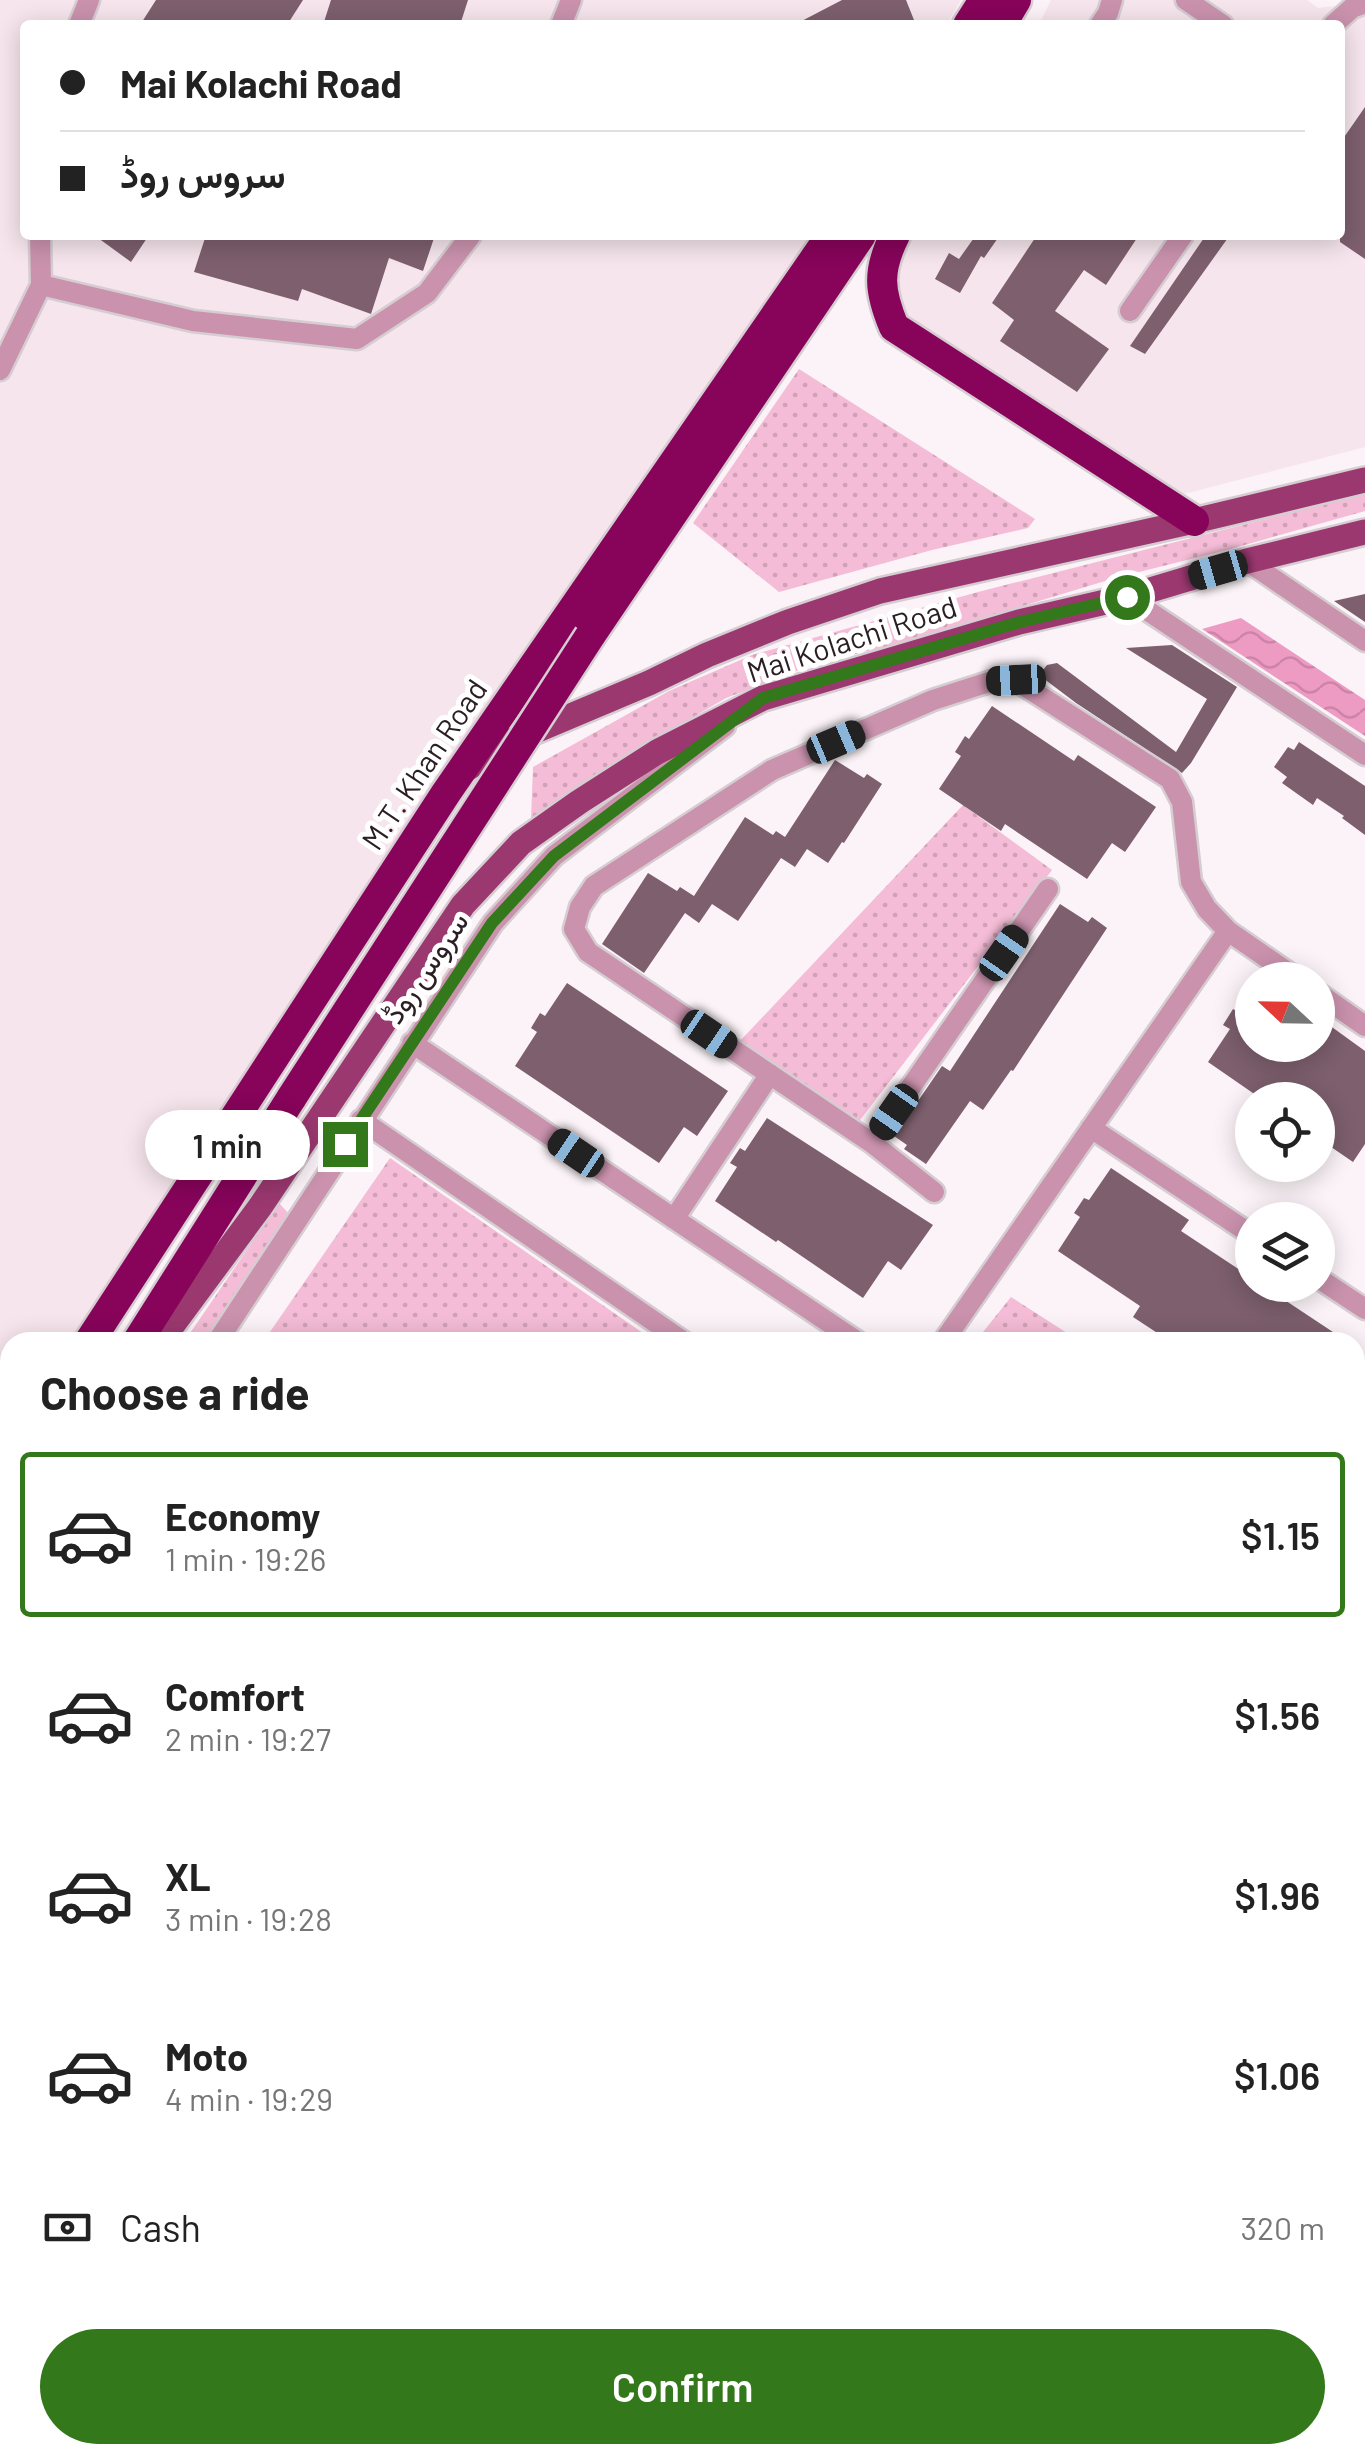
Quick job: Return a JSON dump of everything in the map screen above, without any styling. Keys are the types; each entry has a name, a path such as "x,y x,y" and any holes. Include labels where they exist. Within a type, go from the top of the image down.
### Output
{"highway":[{"name":"M.T. Khan Road","path":"142,1332 809,291 829,240"},
{"name":"M.T. Khan Road","path":"96,1332 446,793 718,400 857,240"},
{"path":"892,240 880,279 883,301 894,327 1194,521"}],"main road":[{"name":"Mai Kolachi Road","path":"446,793 490,750 788,622 880,591 1365,480"},
{"name":"Mai Kolachi Road","path":"167,1332 284,1172 463,905 520,843 656,752 763,698 1020,622 1365,532"}],"street":[{"path":"1186,0 1216,20"},
{"path":"1339,20 1365,2"},
{"path":"0,370 41,286 40,240"},
{"path":"41,286 193,321 357,339 427,293 467,240"},
{"path":"1130,311 1179,240"},
{"path":"1248,562 1365,642"},
{"path":"1127,597 1365,755"},
{"path":"934,1192 872,1143 588,952 574,929 580,907 594,886 772,770 933,700 992,682 1016,680 1170,779 1182,802 1191,882 1207,909 1228,930 1273,962"},
{"name":"سروس روڈ","path":"223,1332 492,923 554,856 763,698"},
{"path":"872,1143 1048,890"},
{"path":"950,1332 1228,930"},
{"path":"1335,1005 1365,1026"},
{"path":"412,1043 843,1332"},
{"path":"674,1218 770,1074"},
{"path":"361,1120 669,1332"},
{"path":"1091,1128 1235,1224"},
{"path":"284,1172 314,1192"},
{"path":"1335,1289 1365,1309"}],"shaded area":[{"path":"0,0 961,0 949,20 20,20 20,240 813,240 333,944 76,1332 0,1332"},
{"path":"1051,0 1307,0 1318,8 1365,3 1365,447 1184,494 903,315 890,269 903,240 1345,240 1345,20 1041,20"},
{"path":"799,369 1035,519 1028,528 779,592 693,523"},
{"path":"1365,494 1365,511 815,664 726,698 631,753 531,819 533,767 669,691 752,655 978,592"},
{"path":"963,805 1052,870 857,1124 739,1042"},
{"path":"390,1158 642,1332 270,1332"},
{"path":"279,1203 290,1215 211,1332 191,1332"},
{"path":"1011,1297 1065,1332 983,1332"}],"water":[{"path":"1241,618 1365,700 1365,736 1202,629"}],"building":[{"path":"156,0 303,0 290,20 143,20"},
{"path":"331,0 468,0 462,20 325,20"},
{"path":"842,0 906,0 914,20 804,20"},
{"path":"1365,107 1365,259 1340,242 1345,240 1345,136"},
{"path":"101,240 146,240 131,262"},
{"path":"204,240 433,240 423,271 389,258 371,314 302,289 298,301 194,272"},
{"path":"972,240 997,240 984,258 981,256 960,293 935,279 949,253 959,259"},
{"path":"1034,240 1136,240 1106,285 1084,270 1055,311 1109,349 1077,392 1000,341 1014,320 992,303"},
{"path":"1203,240 1226,240 1145,354 1130,346"},
{"path":"1365,594 1365,622 1334,601"},
{"path":"1172,645 1237,687 1182,773 1039,675 1047,665 1057,663 1176,752 1207,699 1126,648"},
{"path":"992,706 1074,761 1078,755 1156,807 1125,852 1112,843 1087,879 1005,824 1001,831 939,789 961,756 955,752 965,736 969,739"},
{"path":"1299,742 1365,786 1365,835 1317,798 1313,805 1282,783 1287,777 1274,767 1288,747 1294,750"},
{"path":"835,760 882,784 828,863 807,849 795,867 781,858 738,921 712,904 699,923 685,913 644,973 602,944 648,873 677,891 680,887 694,896 745,817 773,835 776,831 785,837"},
{"path":"1060,904 1088,922 1092,917 1107,928 1013,1071 983,1110 970,1101 926,1164 904,1149 907,1145 894,1136 942,1066 950,1071"},
{"path":"567,983 728,1091 697,1136 684,1127 659,1163 515,1066 537,1032 531,1028 540,1013 545,1016"},
{"path":"1233,1009 1235,1062 1335,1062 1335,1029 1365,1051 1365,1144 1353,1162 1335,1150 1335,1082 1237,1082 1208,1062 1230,1029 1223,1025"},
{"path":"767,1118 933,1225 901,1270 888,1261 863,1298 715,1201 737,1167 730,1163 740,1148 745,1151"},
{"path":"1111,1168 1189,1220 1181,1231 1235,1267 1235,1302 1288,1302 1333,1332 1156,1332 1133,1317 1140,1306 1058,1251 1080,1217 1074,1213 1084,1198 1089,1200"}],"route":[{"path":"345,1144 492,923 554,856 763,698 1020,622 1127,597"}]}
